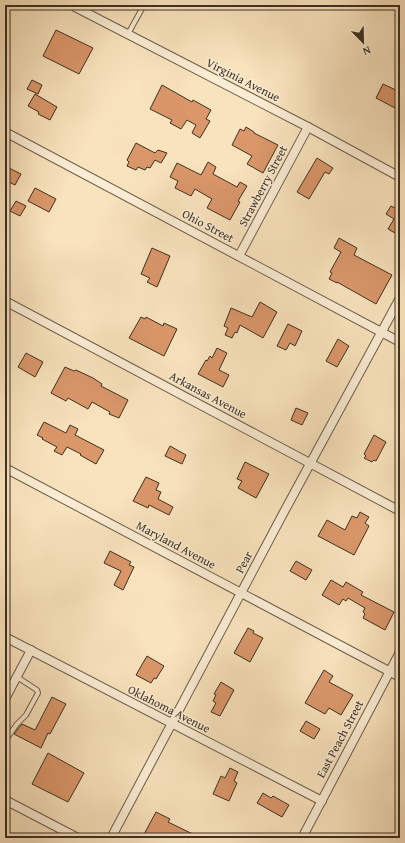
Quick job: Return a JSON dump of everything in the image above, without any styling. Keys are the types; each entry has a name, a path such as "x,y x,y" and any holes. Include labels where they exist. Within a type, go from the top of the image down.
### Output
{"street":[{"name":"Virginia Avenue","path":"75,7 308,127 400,177"},
{"name":"Strawberry Street","path":"239,256 308,127"},
{"name":"Ohio Street","path":"5,132 400,342"},
{"name":"Pear","path":"111,838 171,723 400,298"},
{"name":"Arkansas Avenue","path":"5,301 400,511"},
{"name":"Maryland Avenue","path":"5,468 400,677"},
{"name":"Oklahoma Avenue","path":"5,637 322,802"},
{"path":"5,699 31,650"},
{"name":"East Peach Street","path":"302,838 400,652"},
{"path":"5,800 78,838"}],"lane":[{"path":"128,35 144,5"},
{"path":"5,741 17,724 26,715 38,693 37,690 17,677"}],"building":[{"path":"56,30 93,48 79,74 43,56"},
{"path":"32,80 42,85 38,94 27,89"},
{"path":"383,84 400,92 400,98 395,108 376,98"},
{"path":"162,85 192,102 193,100 211,110 206,119 210,121 200,138 192,133 196,125 187,120 181,129 170,123 172,120 150,109"},
{"path":"35,94 57,107 50,120 38,114 39,112 28,106"},
{"path":"246,127 254,133 278,145 263,173 247,164 252,156 232,145 240,129 244,131"},
{"path":"136,143 155,153 158,150 167,153 161,163 155,160 150,168 147,167 145,170 138,167 136,170 127,166 129,162 127,160"},
{"path":"317,158 333,168 329,174 325,172 309,199 297,192"},
{"path":"208,162 216,167 213,174 237,187 240,182 247,186 238,201 240,202 230,220 207,208 212,199 195,189 191,196 175,188 178,181 170,177 177,163 201,175"},
{"path":"5,166 21,174 15,185 5,180"},
{"path":"35,188 56,199 49,212 28,201"},
{"path":"16,201 26,206 20,216 10,211"},
{"path":"391,206 399,210 400,208 400,236 388,229 394,219 386,214"},
{"path":"339,238 357,248 354,255 392,275 376,304 329,279 332,273 330,272 341,252 334,248"},
{"path":"152,248 170,256 157,287 147,282 150,278 141,274"},
{"path":"260,302 277,312 263,338 240,325 237,333 235,332 232,338 225,335 228,328 224,326 231,308 252,317"},
{"path":"141,317 145,319 146,317 163,326 164,323 177,329 164,356 129,338"},
{"path":"288,324 302,331 295,346 290,343 286,350 277,346"},
{"path":"338,339 349,346 337,367 326,361"},
{"path":"217,348 227,353 219,370 229,375 223,387 198,374 206,360 207,361 210,356 212,358"},
{"path":"26,353 43,362 35,377 18,367"},
{"path":"65,367 74,371 76,370 93,378 102,384 101,386 128,400 119,418 109,414 110,412 92,402 88,409 68,398 66,401 51,393"},
{"path":"296,408 308,413 302,425 291,420"},
{"path":"44,422 66,433 70,425 78,429 75,435 104,450 96,464 67,447 62,455 54,451 57,447 37,435"},
{"path":"374,435 386,442 376,461 374,460 372,462 364,458 366,456 364,454"},
{"path":"170,446 186,455 182,464 165,456"},
{"path":"245,462 269,474 256,498 238,488 242,481 237,479"},
{"path":"146,477 159,483 156,490 161,492 158,499 173,507 169,515 149,505 148,508 133,501"},
{"path":"360,512 369,517 365,523 369,526 354,555 318,536 327,520 345,530 352,516 357,518"},
{"path":"110,551 131,562 129,565 134,567 123,590 114,585 121,571 104,563"},
{"path":"296,561 312,570 306,580 290,571"},
{"path":"331,580 343,587 346,582 363,592 361,595 394,612 385,630 363,618 365,608 348,598 346,601 343,599 339,605 322,595"},
{"path":"248,628 254,631 253,633 263,638 250,662 234,653"},
{"path":"147,656 164,666 156,679 154,678 151,683 136,675"},
{"path":"324,670 333,676 329,682 353,695 341,715 329,708 325,714 305,703"},
{"path":"221,682 234,690 220,716 211,712 216,703 213,701 216,695 214,694"},
{"path":"52,697 66,704 50,734 48,733 41,748 14,734 22,724 35,730"},
{"path":"306,721 320,729 314,739 300,731"},
{"path":"48,753 84,773 68,802 32,784"},
{"path":"230,768 238,772 234,781 237,783 229,801 213,794 221,776 225,778"},
{"path":"263,793 271,798 273,796 289,805 282,817 257,803"},
{"path":"156,812 170,819 168,822 201,838 142,838"}]}
